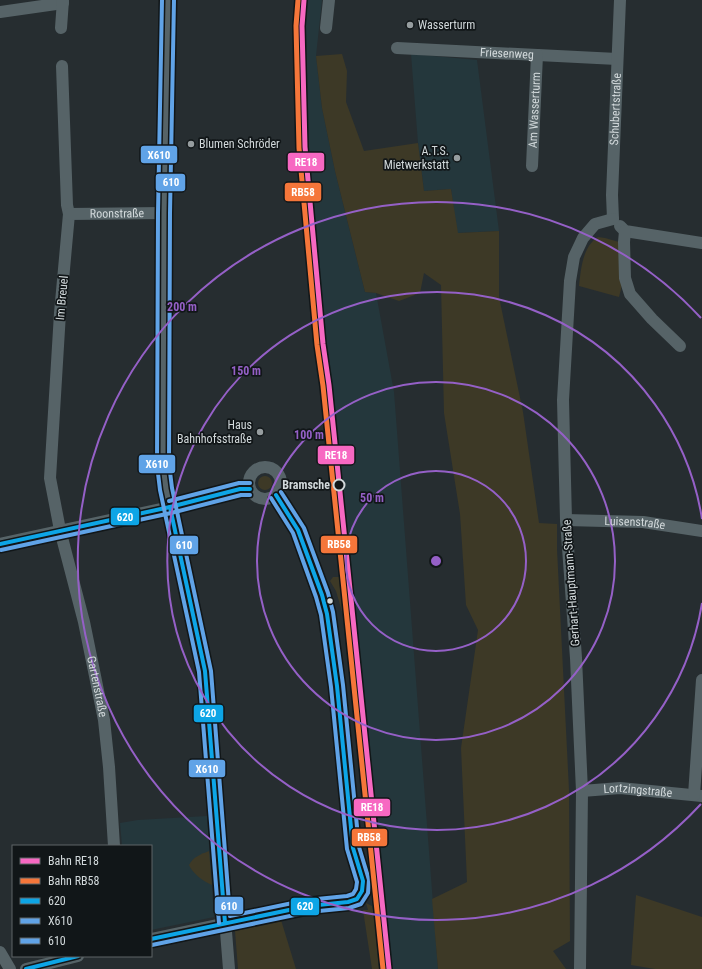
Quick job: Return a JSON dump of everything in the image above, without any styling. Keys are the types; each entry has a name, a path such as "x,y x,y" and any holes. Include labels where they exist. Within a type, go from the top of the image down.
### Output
{"street":[{"path":"168,0 164,213 163,464 166,489 205,671 229,969"},
{"path":"326,28 329,0"},
{"name":"Schubertstraße","path":"613,219 620,0"},
{"path":"0,12 63,1 61,28"},
{"name":"Friesenweg","path":"397,48 617,60"},
{"name":"Am Wasserturm","path":"532,166 536,55"},
{"name":"Im Breuel","path":"60,530 50,478 50,463 60,313 69,214 67,204 62,66"},
{"name":"Roonstraße","path":"69,214 164,213"},
{"path":"613,219 625,231 702,243"},
{"name":"Gerhart-Hauptmann-Straße","path":"580,968 582,791 576,658 566,520 563,400 570,281 574,257 583,238 595,224 613,219"},
{"path":"625,231 625,278 630,294 652,319 680,346"},
{"path":"262,467 271,468 279,475 281,483 280,490 276,495 266,499 261,499 252,494 249,480 253,471 262,467"},
{"path":"0,544 170,507 240,489 250,489"},
{"path":"152,939 308,906 348,902 357,898 362,891 363,881 353,848 339,700 330,629 322,595 298,530 276,495"},
{"name":"Luisenstraße","path":"566,520 644,522 702,531"},
{"name":"Gartenstraße","path":"60,530 84,622 104,720 109,767 114,845"},
{"name":"Lortzingstraße","path":"582,791 620,788 698,795 702,680"},
{"path":"0,952 10,969"},
{"path":"26,969 74,957"}],"shaded area":[{"path":"300,0 322,0 316,56 322,108 335,171 365,292 376,293 394,392 438,969 379,969 301,147 300,64 298,44"},
{"path":"342,54 347,71 346,102 364,151 418,143 424,191 451,189 458,233 499,231 499,297 523,412 539,523 557,524 569,790 570,941 553,951 566,969 438,969 432,899 467,882 461,748 478,630 466,605 460,514 444,413 441,285 424,273 420,293 399,301 376,293 365,292 335,171 322,108 316,56"},
{"path":"411,54 477,60 499,231 457,233 451,189 424,191 418,143"},
{"path":"598,237 619,242 622,285 619,297 579,286 585,253 593,241"},
{"path":"265,476 270,478 272,483 270,488 265,490 260,488 258,483 260,478"},
{"path":"333,577 339,577 343,615 336,591 330,581"},
{"path":"207,816 214,917 152,930 152,845 122,845 120,823 138,820"},
{"path":"209,851 212,885 199,877 189,865 195,858"},
{"path":"636,895 702,917 702,969 655,969 631,965"},
{"path":"366,903 372,906 374,912 379,969 372,969 363,910 368,910"},
{"path":"281,920 296,969 238,969 235,931"}],"rail line":[{"name":"RB58","path":"298,0 296,26 299,148 317,345 323,386 383,969"},
{"name":"RE18","path":"304,0 302,26 305,147 323,344 329,385 389,969"}],"transit line":[{"name":"X610","path":"162,0 158,213 157,465 160,490 199,672 219,923"},
{"name":"610","path":"174,0 170,213 169,464 172,488 211,671 230,916 307,900 347,896 353,894 356,889 357,882 347,849 331,687 321,615 293,533 271,498"},
{"name":"610","path":"169,501 239,483 250,483"},
{"name":"620","path":"0,544 170,507 240,489 250,489"},
{"name":"X610","path":"152,945 309,912 349,908 361,904 368,893 369,880 359,847 343,685 333,612 328,593 304,528 281,492"},
{"name":"X610","path":"1,550 171,513 241,495 250,495"},
{"name":"620","path":"152,939 308,906 348,902 357,899 362,891 363,881 353,848 337,686 327,614 322,595 298,530 276,495"},
{"name":"620","path":"170,507 205,671 225,923"},
{"name":"620","path":"26,969 74,957"}],"place":[{"name":"Wasserturm","path":"410,25"},
{"name":"Blumen Schröder","path":"191,144"},
{"name":"A.T.S. Mietwerkstatt","path":"457,158"},
{"name":"Haus Bahnhofsstraße","path":"260,432"},
{"name":"Bramsche","path":"339,485"}]}
